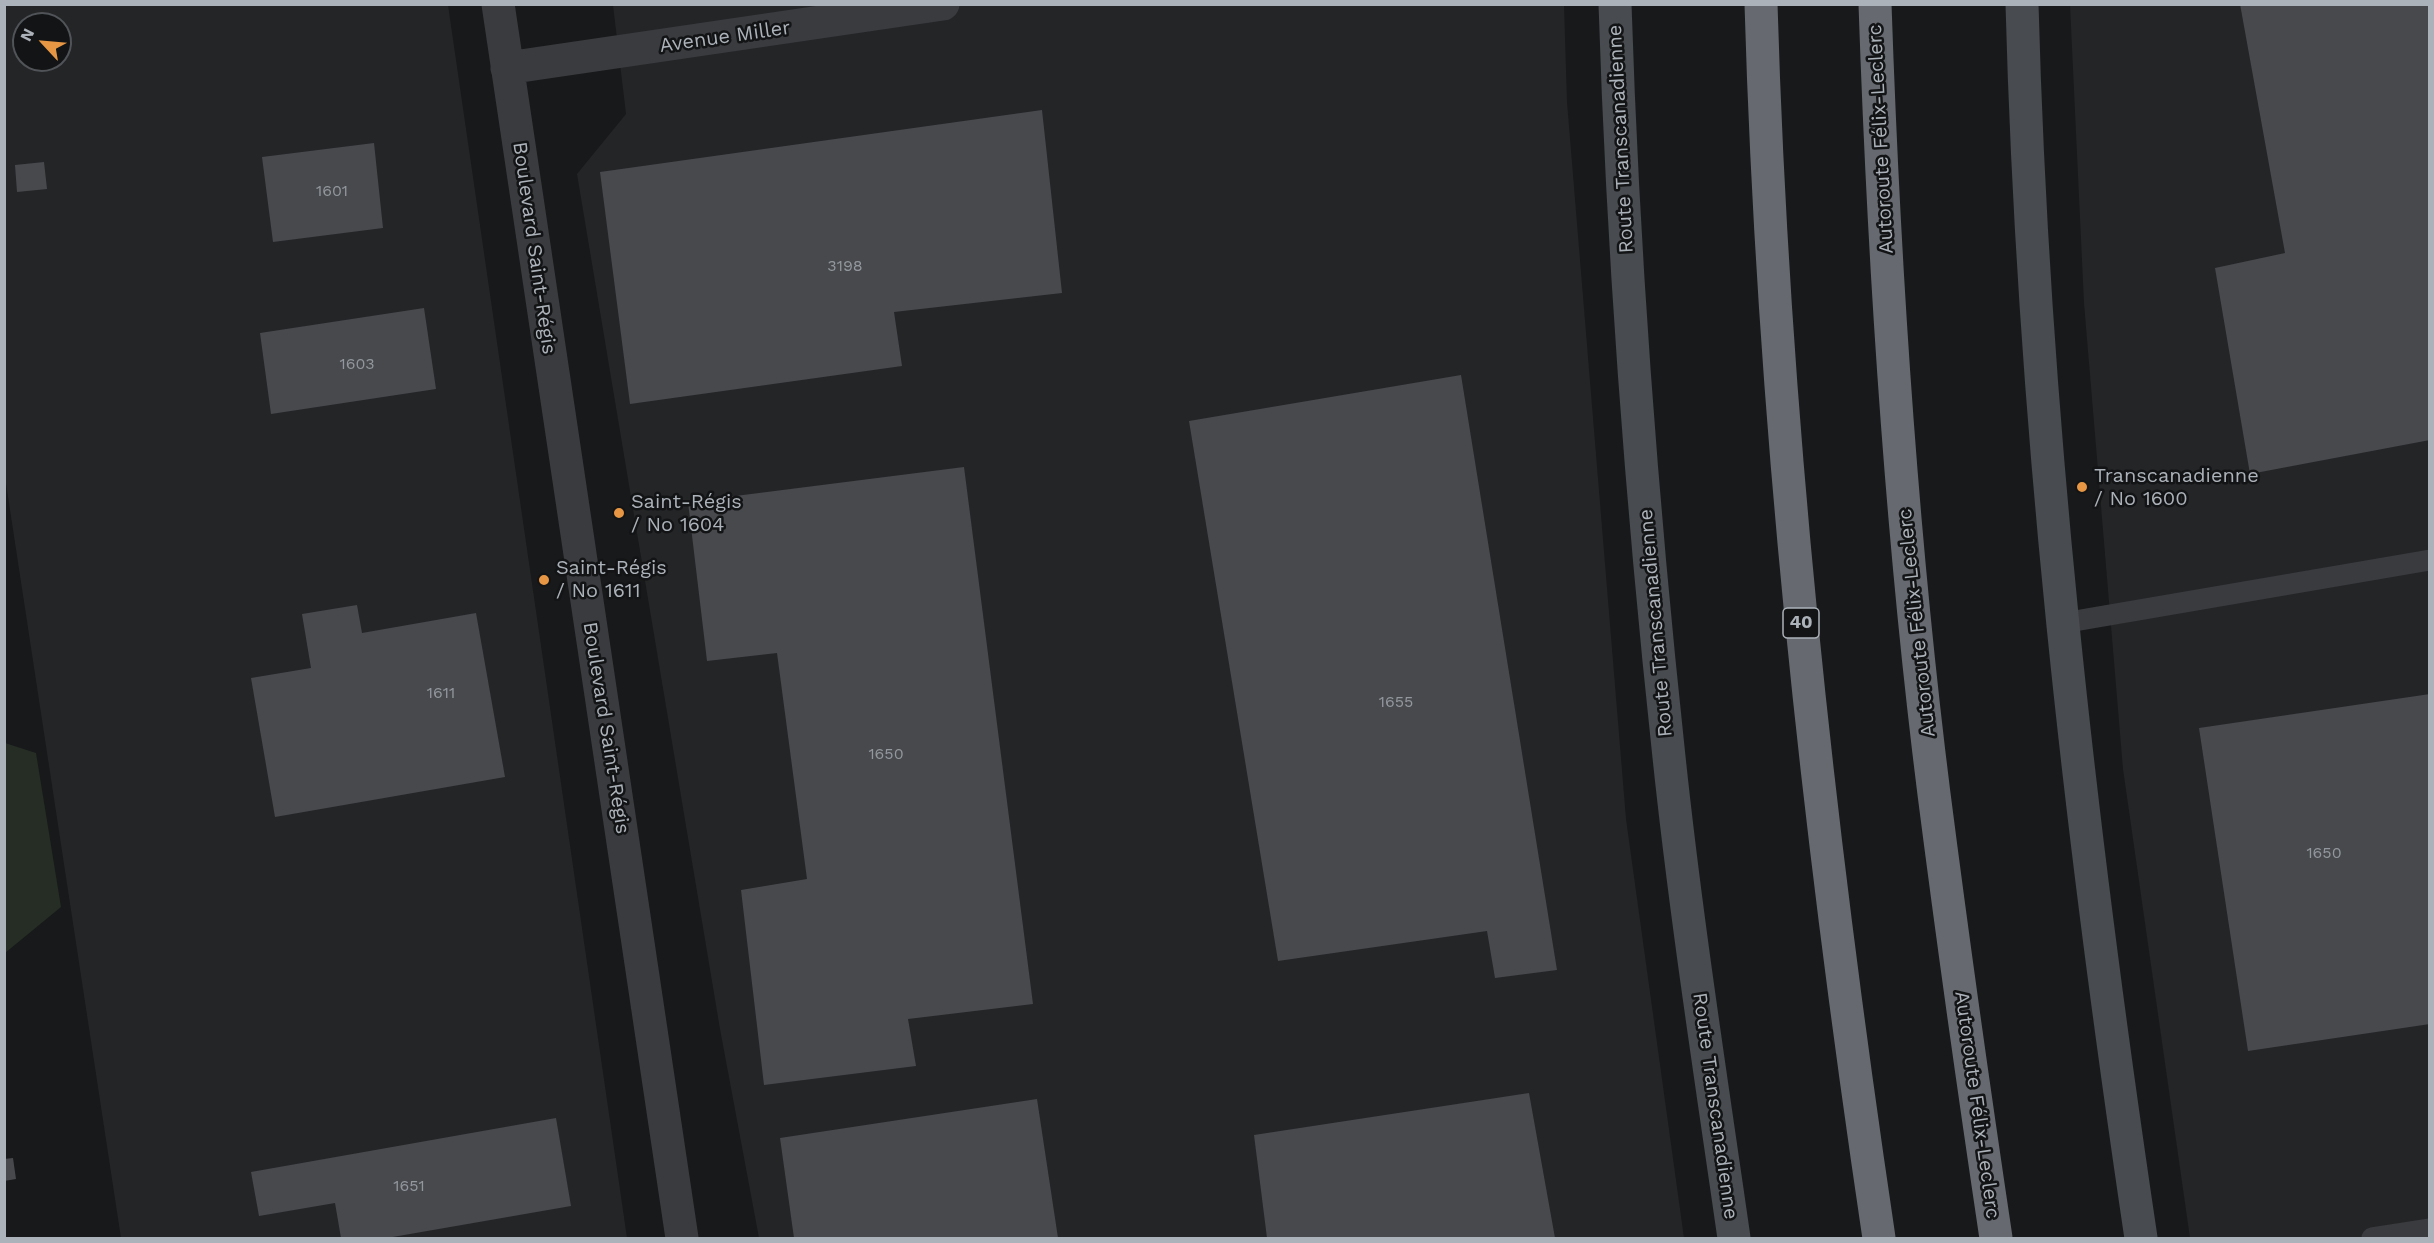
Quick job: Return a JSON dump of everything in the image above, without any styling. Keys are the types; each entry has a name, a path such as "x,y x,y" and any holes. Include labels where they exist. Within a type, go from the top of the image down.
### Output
{"highway":[{"name":"40","path":"1761,4 1768,187 1799,599 1850,1042 1880,1239"},
{"name":"Autoroute Félix-Leclerc","path":"1875,4 1888,294 1908,540 1934,792 1996,1239"}],"main road":[{"name":"Route Transcanadienne","path":"1615,4 1629,315 1657,641 1686,894 1734,1239"},
{"path":"2022,4 2031,220 2052,524 2094,906 2141,1239"}],"street":[{"name":"Boulevard Saint-Régis","path":"498,4 682,1239"},
{"name":"Avenue Miller","path":"507,68 943,4"}],"lane":[{"path":"2063,623 2430,560"},
{"path":"2372,1239 2430,1229"}],"shaded area":[{"path":"4,5 448,5 627,1238 121,1238 5,477"},
{"path":"613,5 1564,5 1567,102 1626,819 1684,1238 759,1238 720,1029 577,174 626,114"},
{"path":"2070,5 2429,5 2429,1238 2190,1238 2123,769 2084,303"},
{"path":"5,743 36,753 61,907 5,953"}],"building":[{"path":"2240,4 2430,4 2430,440 2250,474 2215,268 2285,253"},
{"path":"1042,110 1062,293 894,312 902,366 630,404 600,172"},
{"path":"374,143 383,228 273,242 262,157"},
{"path":"44,162 47,189 17,192 15,165"},
{"path":"424,308 436,389 271,414 260,333"},
{"path":"1461,375 1557,970 1495,978 1487,931 1278,961 1189,421"},
{"path":"964,467 1033,1004 908,1019 916,1066 764,1085 741,890 807,879 777,653 707,661 688,502"},
{"path":"357,605 362,633 476,613 505,777 275,817 251,678 311,668 302,614"},
{"path":"2430,694 2430,1024 2248,1051 2199,728"},
{"path":"1529,1093 1555,1238 1267,1238 1254,1135"},
{"path":"1037,1099 1058,1238 794,1238 780,1138"},
{"path":"556,1118 571,1206 387,1238 341,1238 335,1203 259,1216 251,1172"},
{"path":"13,1158 16,1179 4,1181 4,1159"}],"place":[{"name":"Transcanadienne / No 1600","path":"2082,487"},
{"name":"Saint-Régis / No 1604","path":"619,513"},
{"name":"Saint-Régis / No 1611","path":"544,580"}]}
